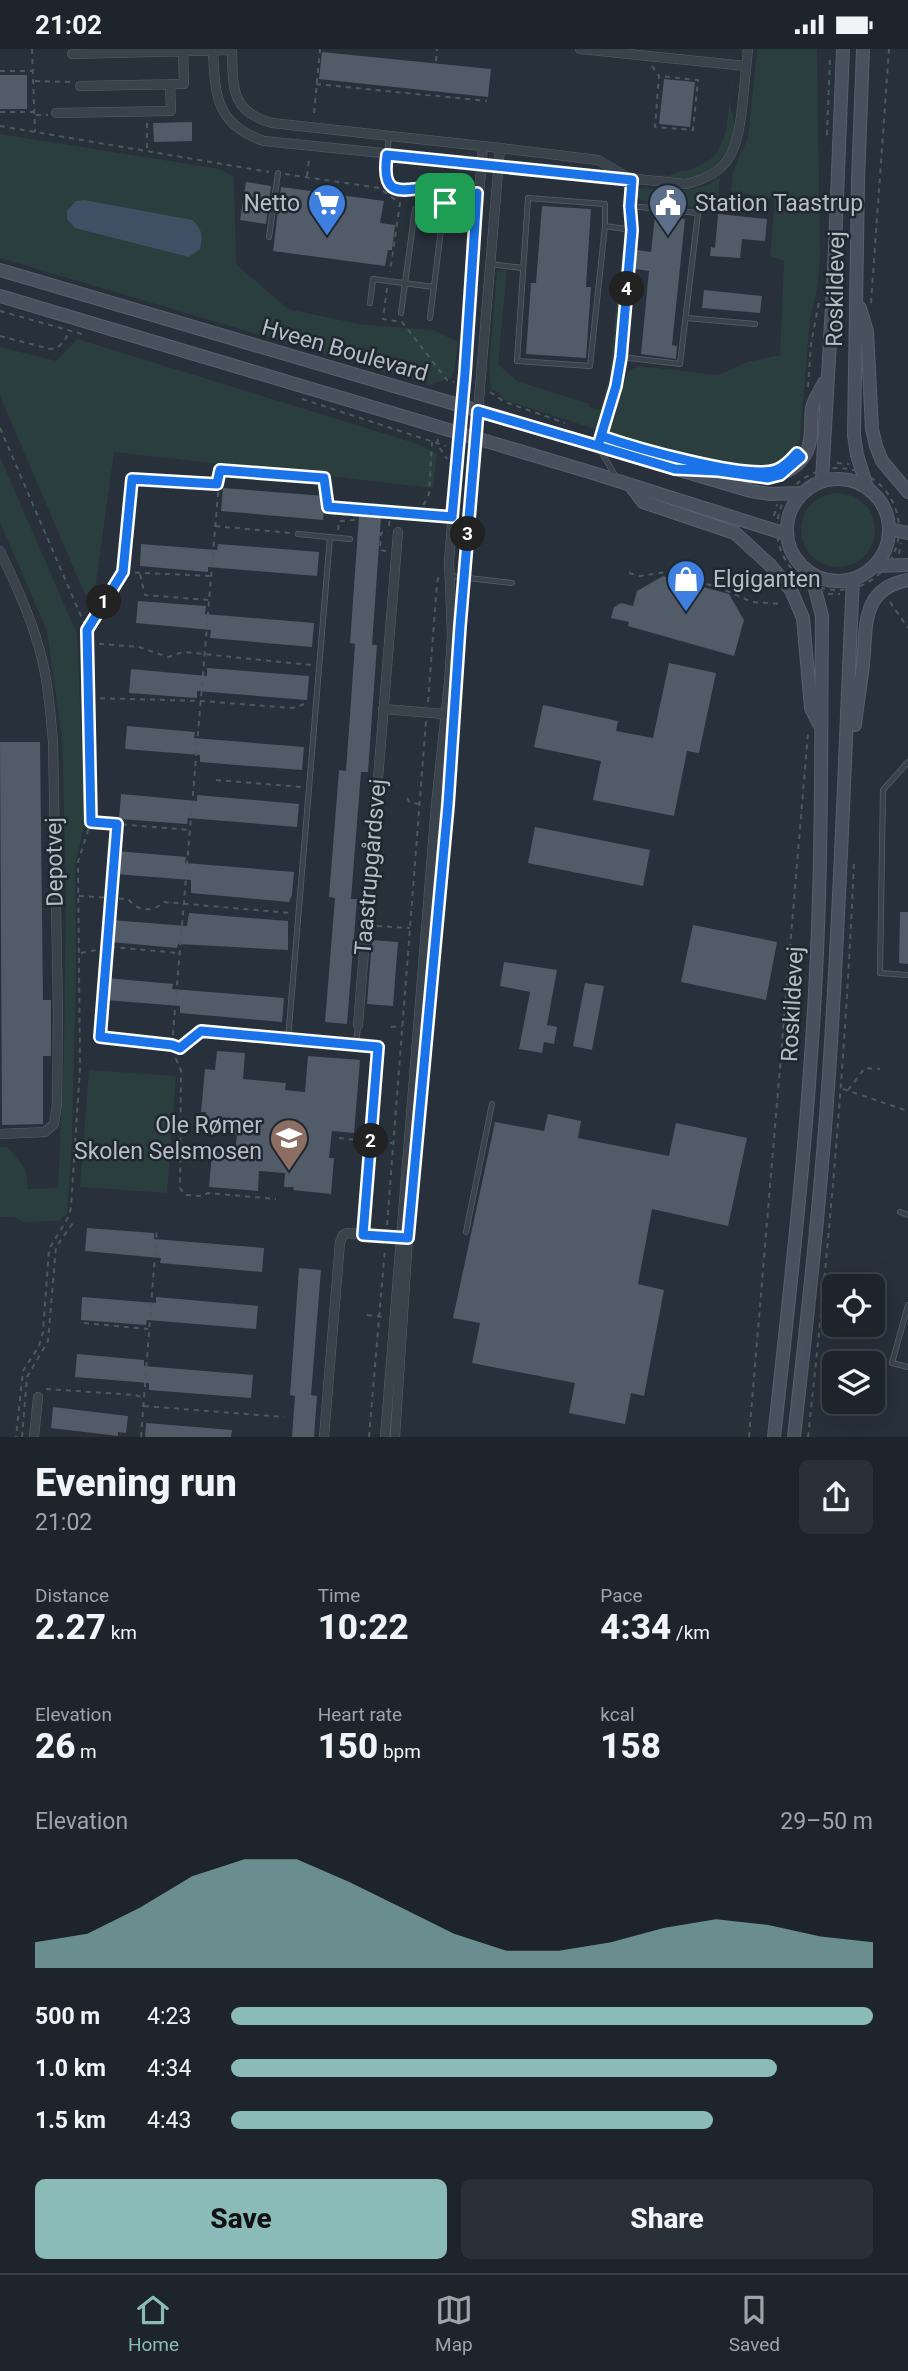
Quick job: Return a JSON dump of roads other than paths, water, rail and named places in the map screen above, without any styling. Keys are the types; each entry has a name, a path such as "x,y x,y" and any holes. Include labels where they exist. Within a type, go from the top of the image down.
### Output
{"main road":[{"name":"Roskildevej","path":"820,472 834,271 843,49"},
{"name":"Roskildevej","path":"863,49 858,181 855,435 866,487 883,505 900,531"},
{"name":"Hveen Boulevard","path":"0,270 751,491 790,494"},
{"name":"Hveen Boulevard","path":"0,296 624,483 778,532"},
{"path":"856,296 867,331 872,429 876,446 882,461 908,492"},
{"path":"675,469 718,471 768,478 780,475 794,466 807,451 813,406 827,378"},
{"path":"866,487 820,472 790,494 790,512 778,532 814,584 832,581 856,586 891,565 885,549 900,531"},
{"path":"624,483 643,502 735,533 771,565 795,597 803,618 811,708 821,728"},
{"path":"842,805 863,662 866,615 874,600 883,592 908,580"},
{"name":"Roskildevej","path":"774,1437 793,1267 808,1086 819,899 822,616 814,584"},
{"name":"Roskildevej","path":"794,1437 813,1269 827,1101 856,586"}],"street":[{"path":"580,49 746,66"},
{"path":"213,50 215,88 222,109 233,125 245,135 264,141 687,184 706,179 723,167 732,155 739,136 748,49"},
{"path":"80,86 184,84 184,50"},
{"path":"72,54 232,50 236,98 243,108 260,120 598,160 632,180"},
{"path":"55,113 171,111 170,84"},
{"path":"395,1437 405,1238 436,805 452,636 445,573 462,406 477,193 483,146"},
{"path":"385,1437 448,805 500,148"},
{"name":"Taastrupgårdsvej","path":"358,1025 398,532"},
{"name":"Depotvej","path":"0,551 24,603 39,648 50,700 58,1014 57,1104 54,1124 45,1132 0,1133"},
{"path":"383,709 445,714"},
{"path":"324,1437 340,1242 347,1233 405,1238"},
{"path":"34,1437 39,1393"}],"lane":[{"path":"389,135 386,176 391,185 401,190 437,189 443,194 445,203 430,318"},
{"path":"269,237 278,173"},
{"path":"624,483 598,446 616,386 621,357 632,230 632,180"},
{"path":"528,198 605,204 605,226 590,366 517,361 528,198"},
{"path":"621,357 680,364 698,213 630,206"},
{"path":"401,313 415,209"},
{"path":"605,226 632,230"},
{"path":"490,264 523,268"},
{"path":"370,303 373,279 434,287"},
{"path":"687,318 755,324"},
{"path":"298,534 350,539"},
{"path":"330,537 288,1039 378,1047 363,1235"},
{"path":"445,573 464,578 512,583"},
{"path":"908,762 883,790 880,973 908,975"},
{"path":"356,1045 358,1025"},
{"path":"466,1232 492,1104"},
{"path":"900,1212 908,1215"},
{"path":"908,1305 892,1363 908,1367"}],"water":[{"path":"84,200 192,220 201,233 200,249 189,257 75,228 67,219 67,211 76,201"}],"place":[{"name":"Netto","path":"327,237"},
{"name":"Station Taastrup","path":"668,237"},
{"name":"Elgiganten","path":"686,613"},
{"name":"Ole Rømer Skolen Selsmosen","path":"289,1172"}]}
